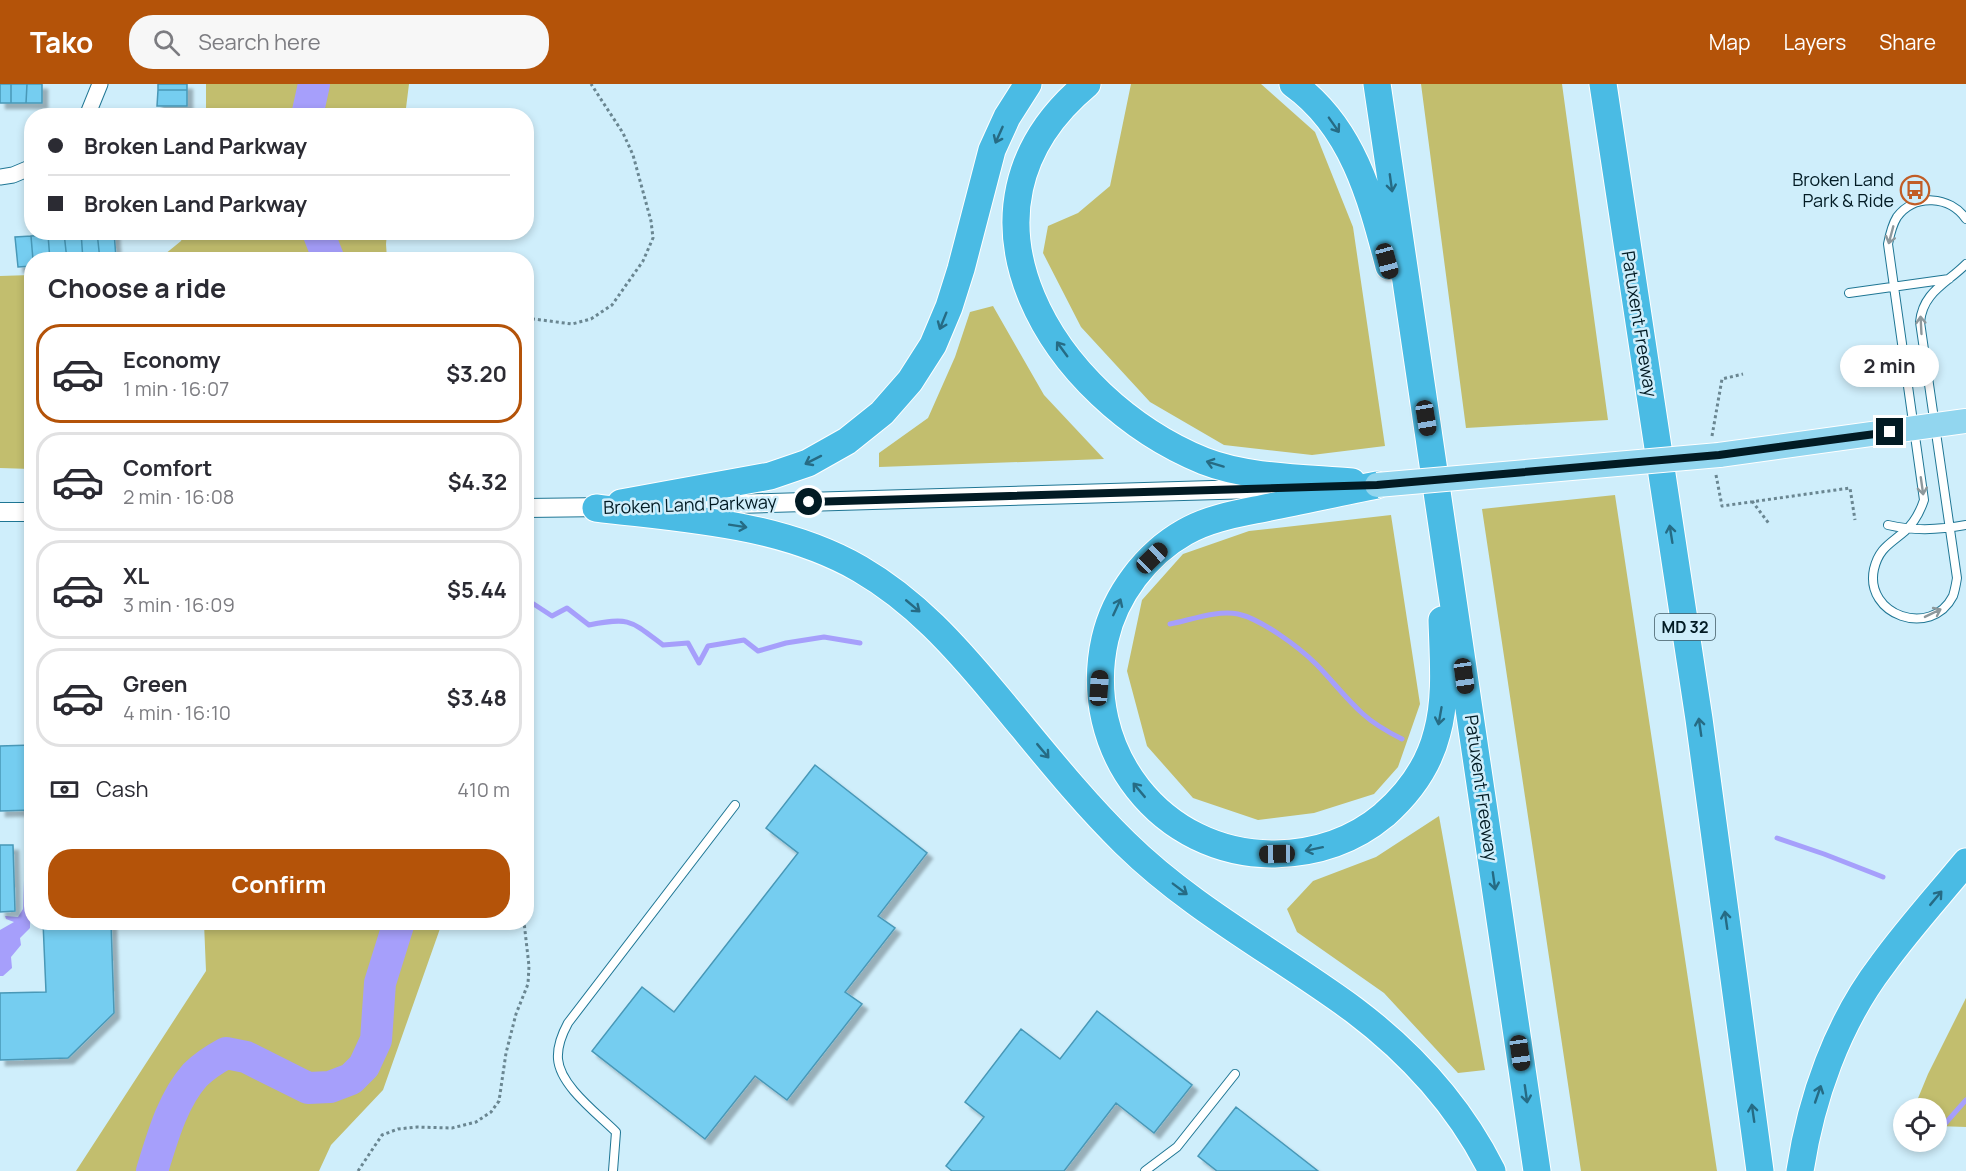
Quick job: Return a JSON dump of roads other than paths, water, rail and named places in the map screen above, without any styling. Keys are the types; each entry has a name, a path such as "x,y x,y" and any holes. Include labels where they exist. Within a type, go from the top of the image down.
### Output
{"highway":[{"path":"596,508 770,476 808,463 847,441 882,413 910,381 933,345 949,307 961,269 992,150 1007,117 1028,84"},
{"path":"1087,84 1063,106 1044,131 1029,158 1019,186 1016,243 1024,280 1038,312 1058,344 1080,373 1108,402 1139,426 1204,461 1237,471 1377,485"},
{"path":"1293,84 1327,114 1353,158 1370,195 1422,395"},
{"name":"Patuxent Freeway","path":"1377,84 1537,1171"},
{"name":"Patuxent Freeway","path":"1603,84 1697,707 1760,1171"},
{"path":"1377,485 1219,518 1186,531 1162,547 1141,568 1123,594 1108,627 1101,655 1099,688 1106,726 1117,755 1133,783 1152,805 1200,839 1229,848 1263,854 1292,854 1321,848 1348,839 1372,825 1395,805 1410,787 1430,753 1437,734 1442,708 1440,511"},
{"path":"596,508 743,526 812,546 859,568 899,595 929,620 960,652 1090,806 1126,844 1216,916 1355,1011 1423,1071 1455,1108 1480,1146 1492,1171"},
{"path":"1800,1171 1817,1096 1836,1045 1856,1004 1881,966 1966,862"}],"main road":[{"name":"Broken Land Parkway","path":"1377,485 1719,455 1966,421"}],"street":[{"path":"90,108 100,84"},
{"path":"0,177 24,170"},
{"name":"Broken Land Parkway","path":"534,508 1377,485"},
{"path":"0,512 24,512"}],"lane":[{"path":"1966,219 1957,208 1945,202 1934,199 1922,201 1909,207 1898,216 1891,230 1888,244 1894,286 1924,426 1950,528 1957,578 1953,594 1946,606 1934,615 1920,619 1905,619 1891,611 1881,601 1874,589 1873,572 1878,556 1886,545 1906,530 1919,514 1924,500 1924,426 1920,322 1921,310 1930,295 1966,264"},
{"path":"1849,293 1951,279"},
{"path":"1888,525 1906,530 1966,525"},
{"path":"613,1171 616,1132 574,1092 563,1074 558,1061 561,1036 568,1023 735,805"},
{"path":"1145,1171 1177,1148 1235,1074"}],"waterway":[{"path":"309,108 314,84"},
{"path":"321,240 326,252"},
{"path":"534,604 552,616 567,608 589,625 613,621 629,623 663,645 688,643 699,663 708,646 744,640 758,651 786,643 824,637 860,643"},
{"path":"1170,624 1221,613 1238,614 1258,622 1279,634 1309,657 1368,718 1402,739"},
{"path":"1777,838 1883,877"},
{"path":"152,1171 180,1096 195,1075 226,1053 246,1057 308,1088 330,1087 351,1079 364,1066 376,1040 380,983 397,930"},
{"path":"1947,1122 1966,1100"}],"place":[{"name":"Broken Land Park & Ride","path":"1915,190"}]}
